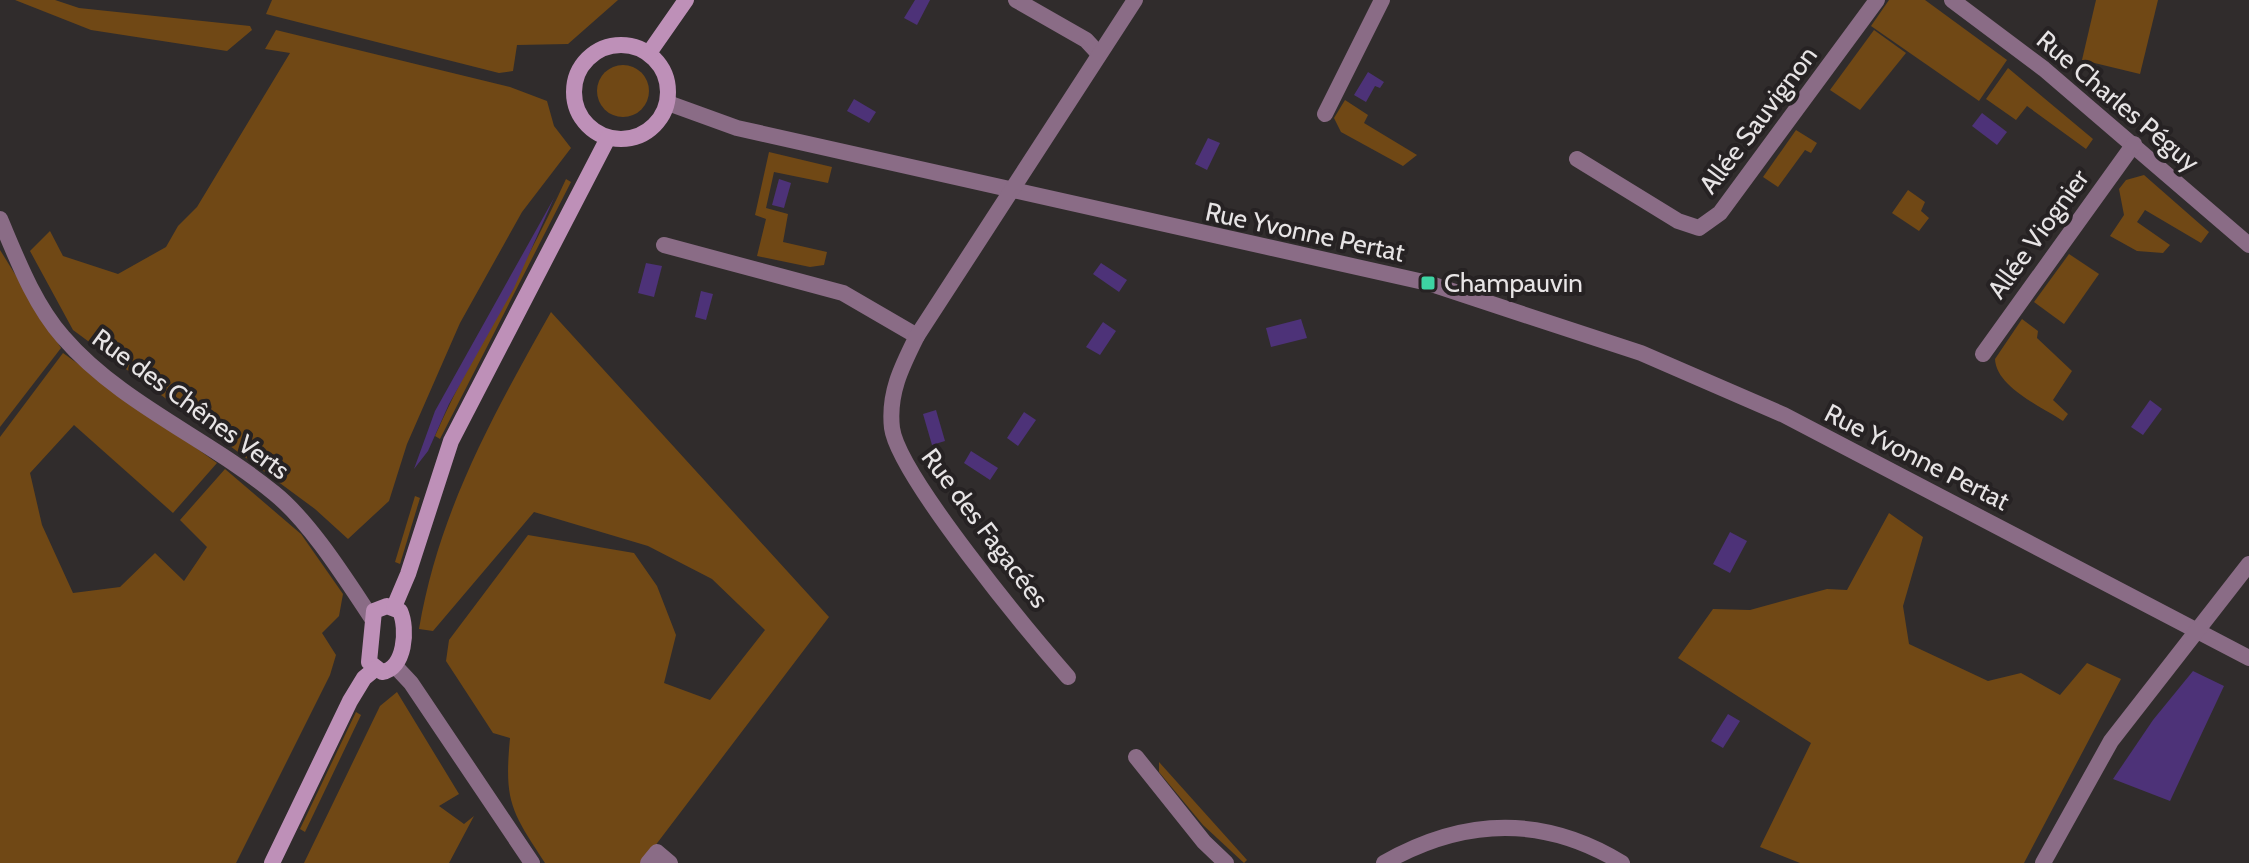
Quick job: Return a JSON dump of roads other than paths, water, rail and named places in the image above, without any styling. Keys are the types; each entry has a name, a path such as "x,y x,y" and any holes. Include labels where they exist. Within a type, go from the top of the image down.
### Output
{"street":[{"path":"649,53 686,0"},
{"path":"1016,0 1086,40 1099,54"},
{"path":"1013,191 1135,0"},
{"path":"1325,114 1382,0"},
{"name":"Allée Sauvignon","path":"1577,159 1678,221 1699,228 1720,213 1877,0"},
{"name":"Rue Charles Péguy","path":"1952,0 1998,32 2134,144 2249,245"},
{"path":"612,46 631,46 649,53 666,75 668,103 662,117 638,137 608,138 596,132 578,112 574,85 581,67 594,53 612,46"},
{"name":"Rue Yvonne Pertat","path":"668,103 737,128 1428,283 1641,353 1784,415 2249,658"},
{"path":"394,607 408,574 451,441 608,138"},
{"name":"Allée Viognier","path":"1983,354 2134,144"},
{"name":"Rue des Fagacées","path":"1013,191 917,336 894,381 892,427 897,448 918,484 1068,677"},
{"name":"Rue des Chênes Verts","path":"0,219 34,293 62,337 107,377 277,495 311,533 371,617"},
{"path":"664,245 843,293 917,336"},
{"path":"2043,863 2111,741 2249,564"},
{"path":"394,607 380,607 371,617 369,657 375,669 382,672 396,667"},
{"path":"394,607 403,619 396,667"},
{"path":"396,667 411,683 532,863"},
{"path":"272,863 350,701 364,678 375,669"},
{"path":"1136,757 1204,842 1226,863"},
{"path":"1384,863 1431,839 1481,827 1531,830 1564,838 1622,863"},
{"path":"648,863 657,852 670,863"}],"place":[{"name":"Champauvin","path":"1428,283"}]}
